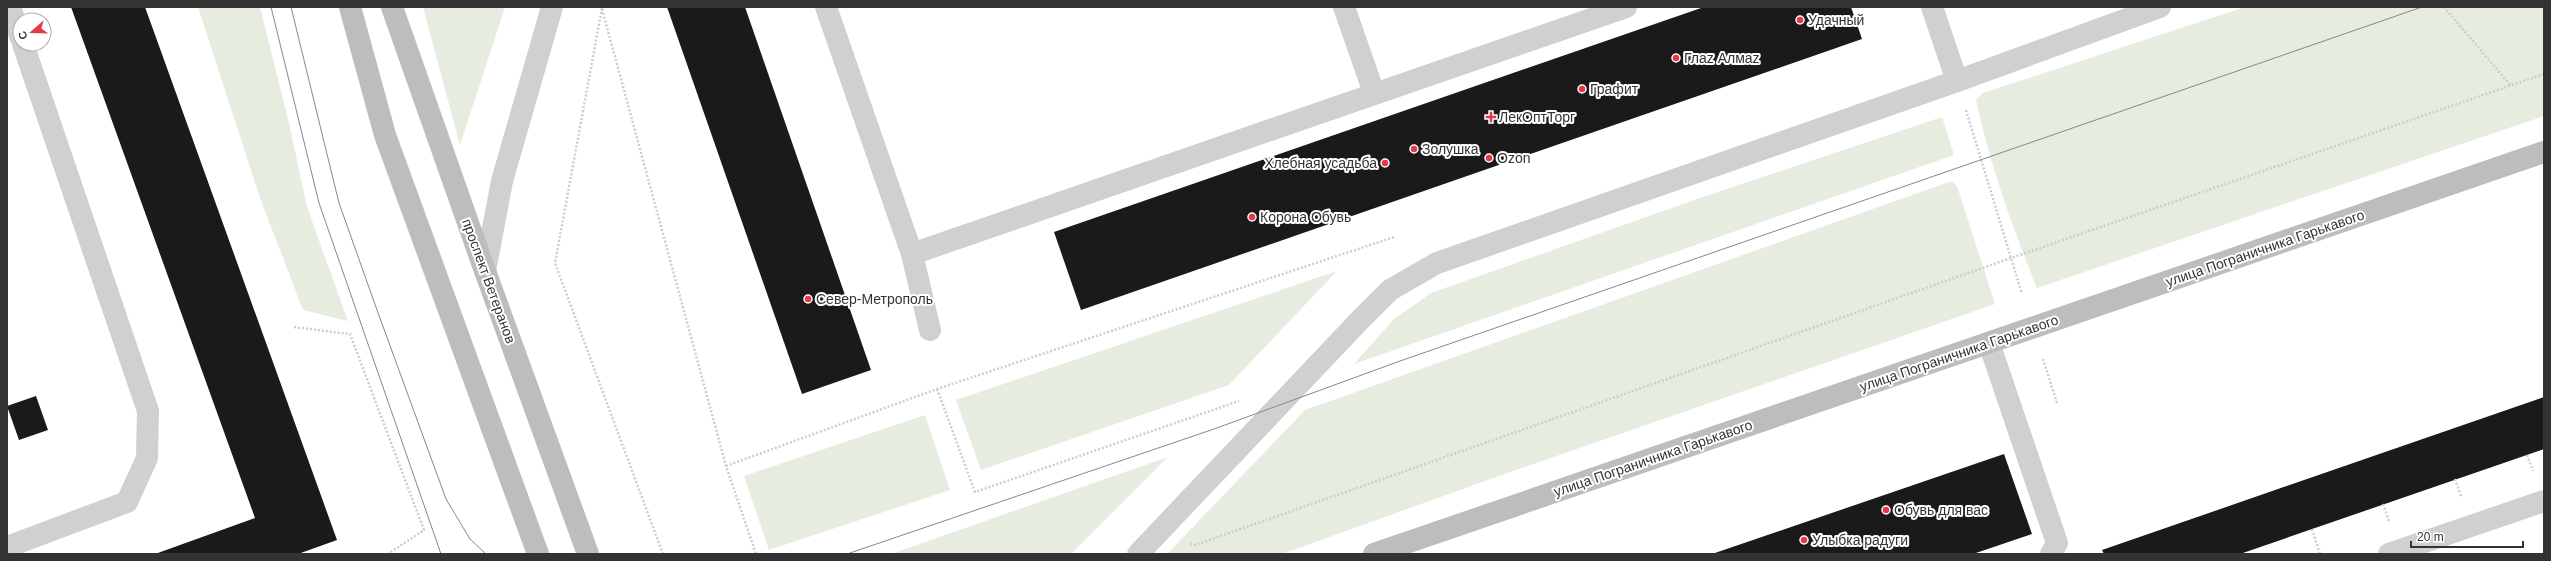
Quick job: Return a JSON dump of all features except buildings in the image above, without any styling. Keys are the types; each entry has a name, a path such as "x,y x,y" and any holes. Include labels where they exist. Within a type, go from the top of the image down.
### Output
{"street":[{"path":"350,7 385,135 538,554"},
{"name":"проспект Ветеранов","path":"392,7 485,271 588,554"},
{"path":"485,271 502,181 552,7"},
{"path":"826,7 912,254 930,330"},
{"path":"1344,7 1374,93"},
{"path":"912,254 1626,7"},
{"path":"1932,7 1957,81"},
{"path":"1138,554 1360,320 1390,290 1413,275 1437,263 1957,81 2160,7"},
{"path":"7,547 127,502 146,458 148,412 26,52"},
{"name":"улица Пограничника Гарькавого","path":"1374,554 2544,152"},
{"path":"1989,343 2057,544 2051,554"},
{"path":"2389,554 2544,501"}],"path":[{"path":"602,7 726,466 756,554"},
{"path":"602,7 555,263 663,554"},
{"path":"2444,7 2511,86"},
{"path":"1188,544 1195,545 2011,258 2544,74"},
{"path":"1957,81 2022,294"},
{"path":"726,466 937,389 1394,237"},
{"path":"294,327 350,334 424,530 388,554"},
{"path":"2043,360 2057,403"},
{"path":"937,389 975,492 1241,400"},
{"path":"2312,529 2320,554"}],"shaded area":[{"path":"198,7 260,7 289,123 307,207 348,321 303,310 260,198"},
{"path":"423,7 505,7 460,145"},
{"path":"2245,7 2544,7 2544,116 2037,288 2002,195 1976,100 1983,93"},
{"path":"1942,117 1954,155 1354,364 1394,319 1431,293 1700,198"},
{"path":"1952,181 1957,186 1995,304 1510,472 1282,554 1167,554 1305,410"},
{"path":"1337,271 1229,385 981,470 956,400"},
{"path":"925,415 950,490 769,550 744,476"},
{"path":"1168,457 1071,554 891,554"}],"tram line":[{"path":"271,7 319,203 441,554"},
{"path":"291,7 339,203 377,310 446,499 470,539 486,554"},
{"path":"847,554 1214,429 1400,361 2422,7"}],"place":[{"name":"Удачный","path":"1800,20"},
{"name":"Глаz Алмаz","path":"1676,58"},
{"name":"Графит","path":"1582,89"},
{"name":"ЛекОптТорг","path":"1491,117"},
{"name":"Золушка","path":"1414,149"},
{"name":"Ozon","path":"1489,158"},
{"name":"Хлебная усадьба","path":"1385,163"},
{"name":"Корона Обувь","path":"1252,217"},
{"name":"Север-Метрополь","path":"808,299"},
{"name":"Обувь для вас","path":"1886,510"},
{"name":"Улыбка радуги","path":"1804,540"}]}
